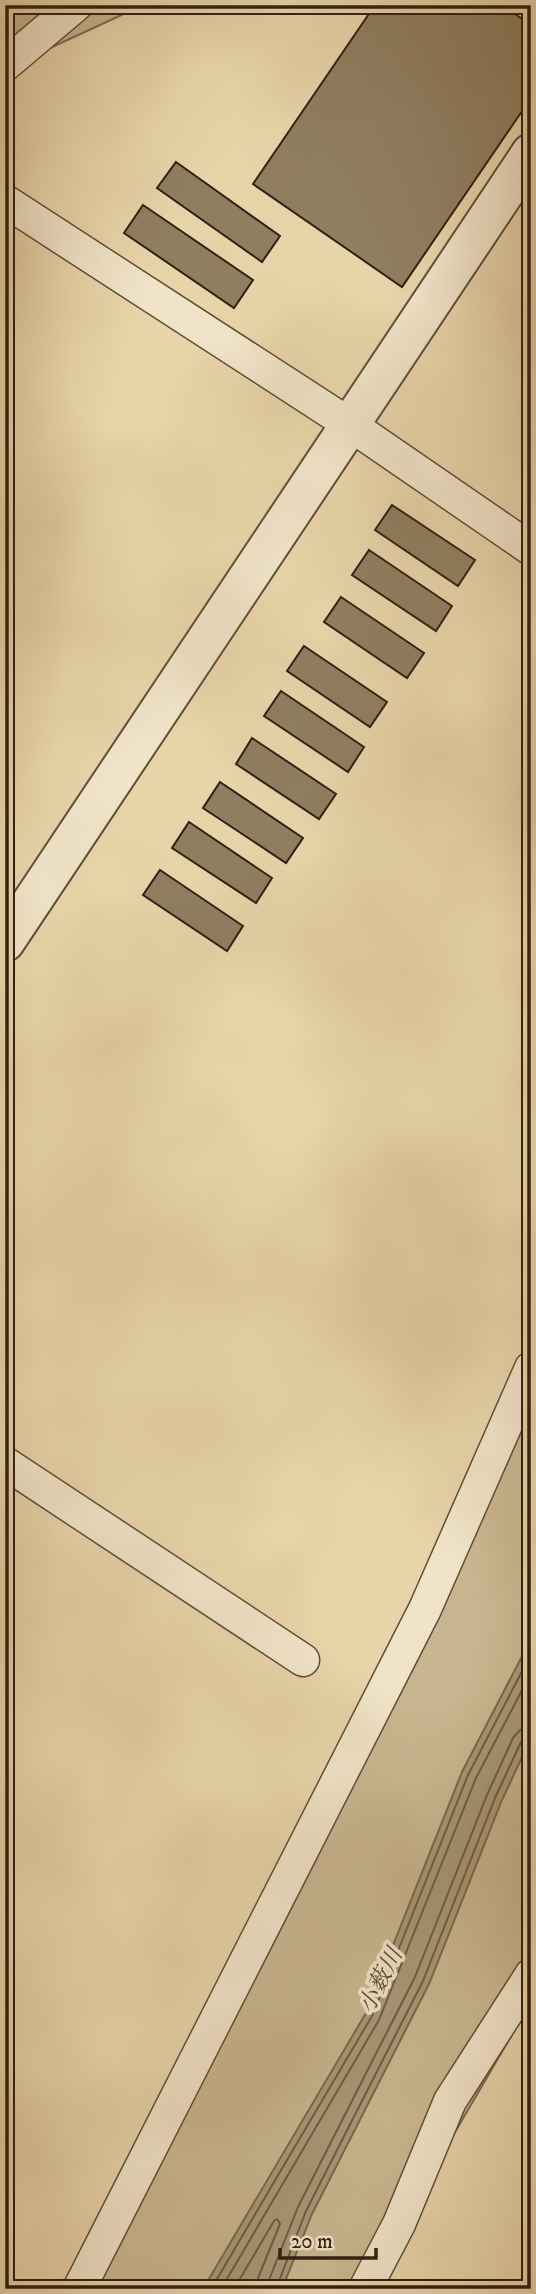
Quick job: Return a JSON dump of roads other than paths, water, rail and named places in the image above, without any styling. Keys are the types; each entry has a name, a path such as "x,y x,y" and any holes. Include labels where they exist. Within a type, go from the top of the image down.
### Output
{"street":[{"path":"5,65 76,5"},
{"path":"10,926 531,153"},
{"path":"5,201 349,424 531,549"},
{"path":"79,2289 425,1609 531,1368"},
{"path":"5,1463 303,1660"},
{"path":"365,2289 399,2224 450,2101 531,1975"}],"water":[{"name":"小薮川","path":"531,1639 531,1738 502,1800 429,1984 312,2214 282,2289 203,2289 366,2013 462,1772"}]}
